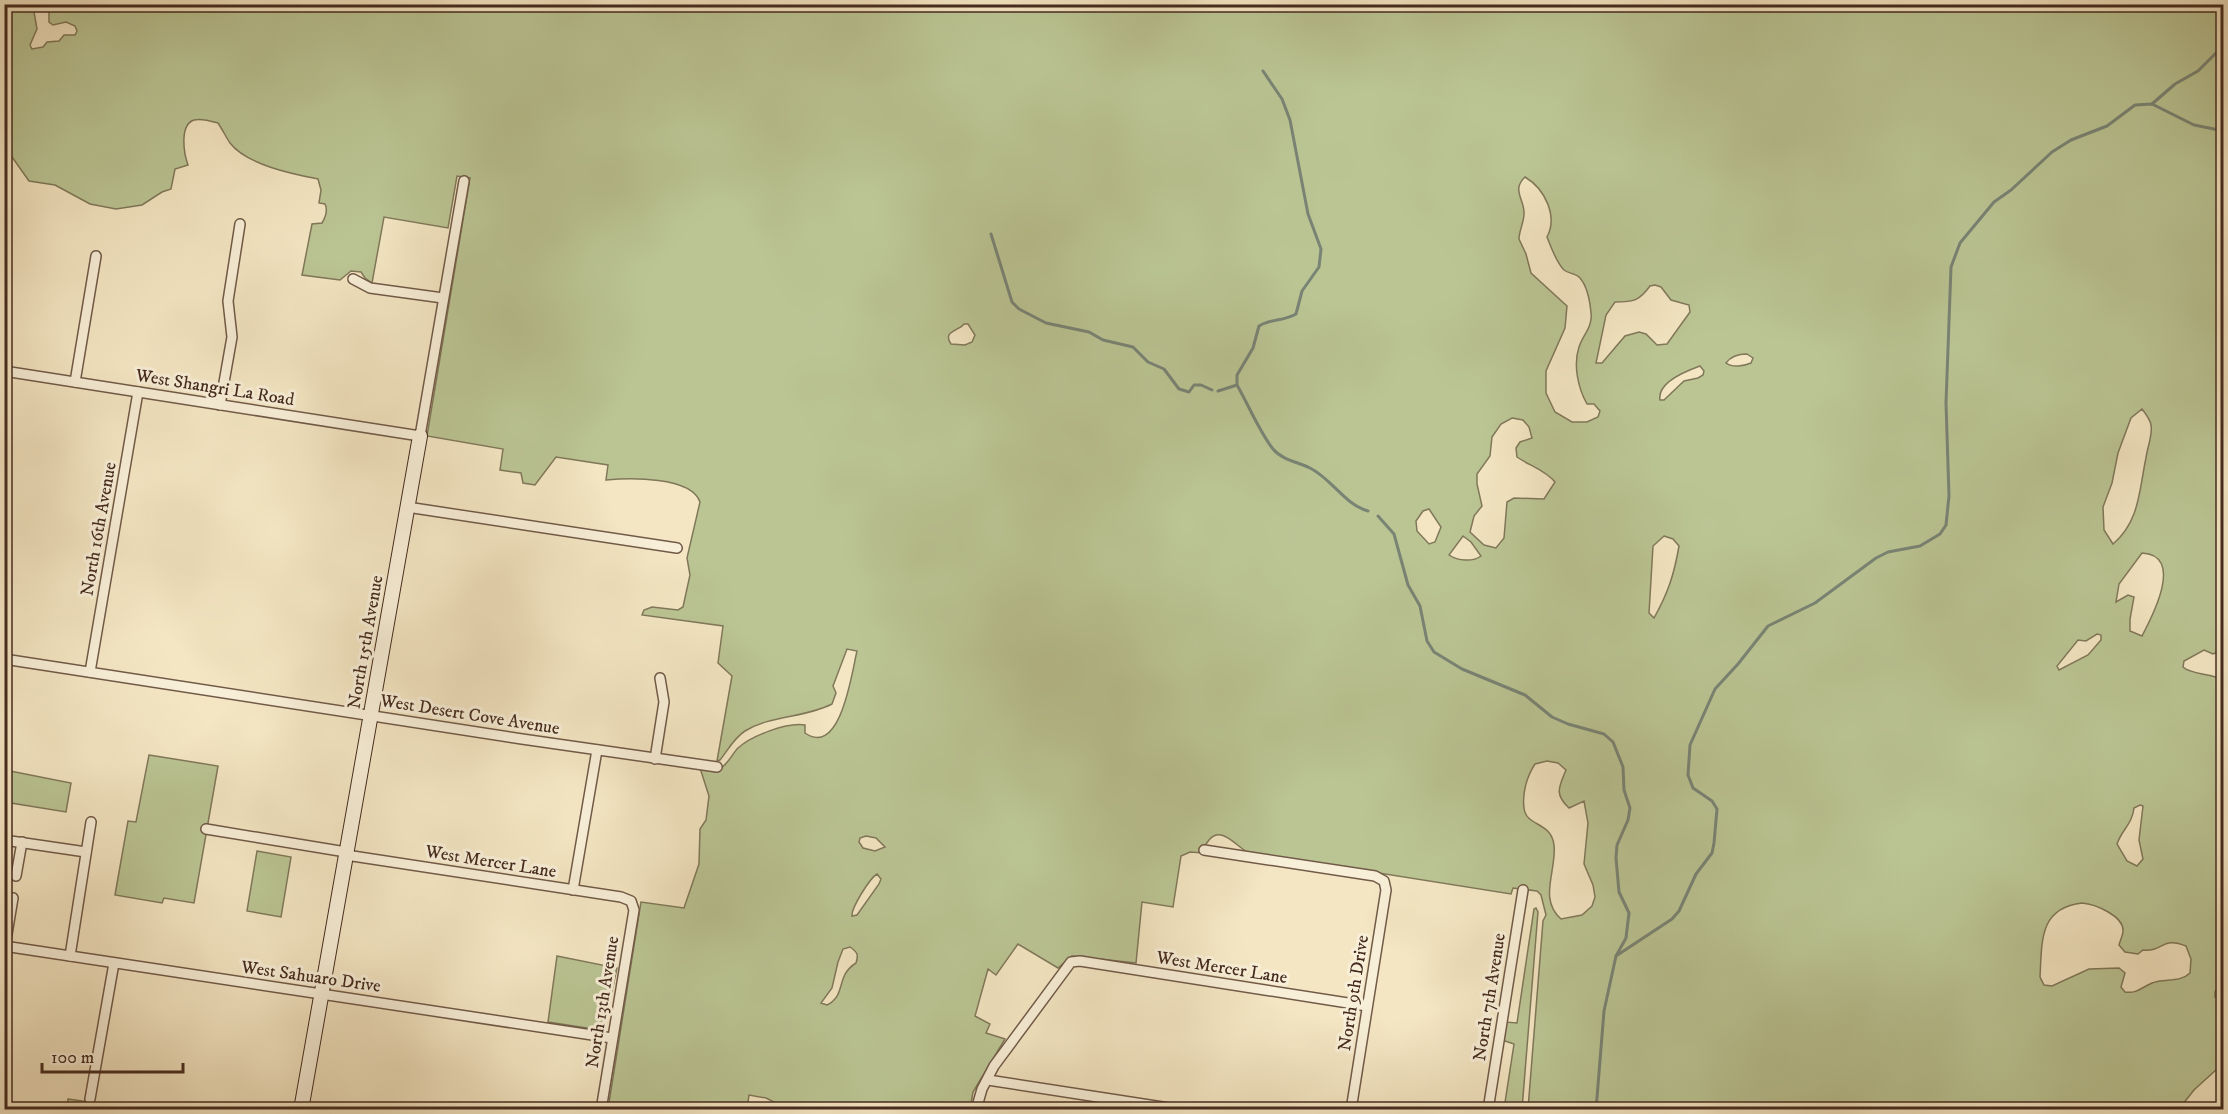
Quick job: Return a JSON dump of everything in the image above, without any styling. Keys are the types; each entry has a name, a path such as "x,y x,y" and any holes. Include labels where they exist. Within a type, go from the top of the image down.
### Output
{"street":[{"name":"North 15th Avenue","path":"301,1110 464,181"},
{"path":"220,405 232,337 228,301 240,224"},
{"path":"75,382 96,256"},
{"path":"353,279 370,288 443,298"},
{"name":"West Shangri La Road","path":"4,371 420,436"},
{"name":"North 16th Avenue","path":"90,672 138,392"},
{"path":"407,507 677,548"},
{"name":"West Desert Cove Avenue","path":"4,659 717,767"},
{"path":"655,759 664,702 660,678"},
{"path":"573,890 597,750"},
{"path":"70,956 91,822"},
{"name":"West Mercer Lane","path":"206,829 346,854 621,897 631,901"},
{"path":"4,840 86,852"},
{"path":"16,876 22,842"},
{"name":"North 9th Drive","path":"1204,849 1375,876 1384,881 1386,890 1351,1110"},
{"name":"North 7th Avenue","path":"1488,1110 1523,890"},
{"path":"5,946 13,898"},
{"name":"North 13th Avenue","path":"601,1110 634,910 631,901"},
{"name":"West Sahuaro Drive","path":"5,946 612,1038"},
{"name":"West Mercer Lane","path":"988,1080 994,1066 1014,1037 1071,962 1367,1006"},
{"path":"90,1099 114,963"},
{"path":"976,1110 988,1080 1182,1110"}],"green space":[{"path":"4,5 2223,5 2223,652 2213,654 2204,650 2184,661 2183,667 2223,680 2224,976 2215,992 2215,997 2223,997 2223,1057 2218,1068 2194,1090 2179,1109 1528,1109 1543,921 1546,915 1541,895 1537,891 1513,888 1511,894 1247,852 1228,838 1218,835 1209,840 1203,853 1190,852 1181,856 1173,907 1142,902 1136,963 1072,956 1058,968 1018,944 996,975 988,969 975,1016 990,1024 986,1033 1005,1039 973,1092 970,1109 782,1109 780,1105 766,1098 749,1095 747,1109 608,1109 641,902 684,908 699,864 700,829 706,820 709,796 700,768 719,769 744,743 779,728 805,725 805,733 817,737 828,734 843,709 857,651 847,649 833,686 836,693 832,704 822,709 755,726 738,737 717,761 732,676 718,663 723,626 642,615 644,610 652,607 678,610 683,607 690,575 687,558 700,502 694,494 685,487 672,483 643,479 606,480 608,465 556,457 535,485 523,483 521,473 500,470 503,449 427,436 470,178 457,176 448,228 384,217 372,283 361,272 351,271 340,280 302,275 312,224 322,223 326,214 325,204 319,203 321,190 318,179 271,167 247,157 230,143 218,123 200,119 189,123 184,134 188,165 175,169 171,189 142,205 116,209 90,204 55,185 29,181 5,147","holes":["42,6 49,10 49,22 53,25 66,22 75,26 77,31 75,35 64,35 59,41 47,42 43,47 32,49 30,45 37,29 34,12 36,7","1525,177 1544,196 1551,220 1547,237 1554,254 1564,270 1580,278 1588,294 1591,318 1577,354 1577,369 1579,384 1587,404 1594,404 1600,411 1598,417 1587,422 1572,422 1555,412 1546,393 1546,371 1565,328 1567,306 1531,273 1519,239 1524,214 1519,186","1650,286 1661,287 1671,300 1689,305 1690,312 1667,344 1657,345 1646,334 1639,332 1625,336 1602,363 1596,363 1606,315 1615,302 1632,301 1643,295","964,324 968,324 975,335 972,342 965,345 951,344 950,334","1747,354 1753,358 1751,363 1742,366 1732,366 1726,363 1738,355","1700,366 1704,371 1703,375 1684,381 1664,400 1660,400 1663,388 1674,378","2142,409 2149,419 2151,437 2140,493 2129,525 2113,544 2104,530 2103,507 2112,483 2118,453 2131,418","1512,418 1523,420 1529,427 1532,438 1520,442 1516,448 1517,457 1542,471 1555,482 1544,499 1514,498 1507,502 1504,538 1496,548 1484,545 1470,532 1474,516 1482,506 1477,474 1490,456 1492,437 1501,424","1429,509 1441,527 1435,542 1429,544 1417,531 1416,521 1423,511","1463,536 1471,542 1481,556 1470,560 1457,559 1449,555","1664,536 1673,539 1679,546 1670,584 1654,618 1649,613 1653,546","2142,553 2155,556 2162,564 2164,575 2162,588 2142,636 2130,631 2134,597 2128,595 2116,602 2119,584","2097,634 2101,635 2101,640 2088,655 2059,670 2057,666 2078,640 2086,641","1547,761 1558,763 1566,770 1559,790 1561,799 1569,808 1584,801 1588,823 1584,864 1593,885 1595,897 1592,906 1582,915 1561,919 1551,903 1549,893 1554,845 1548,832 1526,814 1524,796 1535,764","2143,806 2139,840 2143,859 2137,866 2127,861 2117,844 2129,823 2134,808","866,836 876,838 885,847 875,851 863,848 859,842 860,838","877,874 881,879 879,884 857,915 852,916 854,907 870,881","2082,903 2094,906 2119,920 2123,931 2119,945 2125,952 2138,954 2143,950 2155,949 2167,943 2178,943 2186,946 2191,959 2190,973 2182,978 2157,982 2129,992 2125,992 2121,987 2125,973 2119,968 2089,969 2052,986 2044,985 2040,977 2041,951 2050,919 2068,906","850,947 857,954 856,963 845,974 833,1001 827,1005 821,1003 832,988 843,949"]},
{"path":"149,755 218,766 194,903 164,898 162,903 115,895 128,821 136,822"},
{"path":"5,770 71,783 66,812 5,802"},
{"path":"257,851 291,857 281,917 247,911"},
{"path":"1536,908 1538,912 1522,1109 1504,1109 1514,1044 1502,1040 1505,1022 1517,1023 1534,909"},
{"path":"557,956 617,968 604,1028 600,1030 548,1022"},
{"path":"68,1099 138,1109 66,1110"}],"waterway":[{"path":"2152,104 2175,84 2198,71 2224,45"},
{"path":"1263,71 1282,99 1290,120 1308,214 1321,249 1319,267 1302,291 1296,314 1259,326 1253,348 1237,375 1237,385 1263,435 1277,453 1318,473 1352,503 1368,511"},
{"path":"1616,956 1672,919 1679,911 1696,874 1712,853 1717,809 1712,801 1693,788 1688,775 1690,745 1715,689 1768,626 1815,603 1876,558 1888,552 1920,546 1940,534 1946,525 1949,496 1946,403 1951,267 1960,243 1994,202 2011,190 2052,152 2071,140 2107,126 2135,105 2152,104 2194,125 2224,131"},
{"path":"991,234 1012,302 1019,309 1046,323 1089,332 1103,340 1133,347 1148,362 1164,369 1179,389 1189,392 1194,385 1201,385 1212,390"},
{"path":"1218,391 1237,385"},
{"path":"1378,516 1394,534 1408,585 1420,606 1427,641 1434,652 1462,669 1525,695 1552,717 1604,734 1613,742 1623,767 1624,790 1630,808 1628,820 1617,845 1616,858 1619,892 1629,913 1626,938 1616,956 1604,1011 1596,1110"}]}
